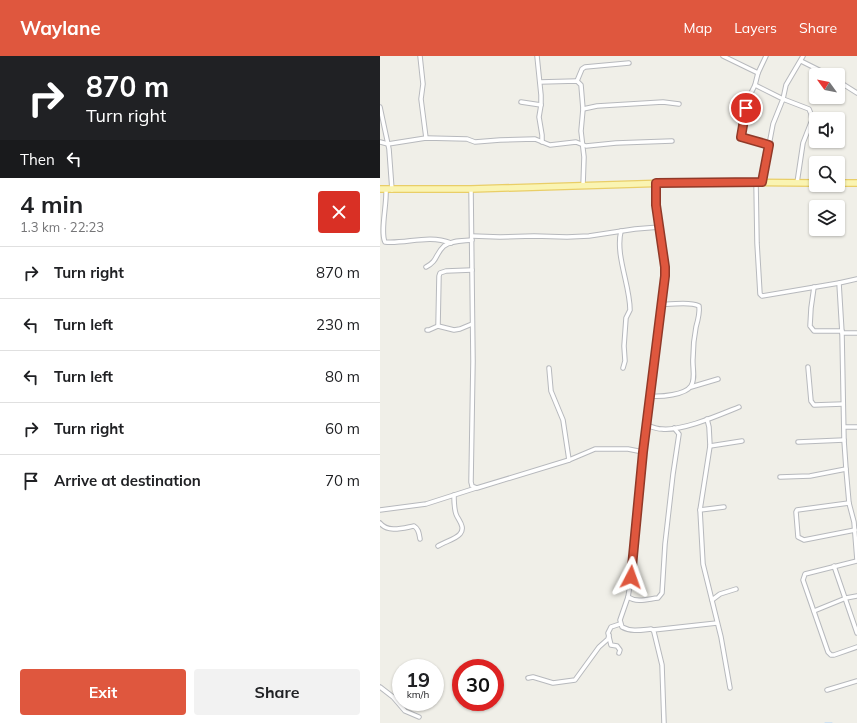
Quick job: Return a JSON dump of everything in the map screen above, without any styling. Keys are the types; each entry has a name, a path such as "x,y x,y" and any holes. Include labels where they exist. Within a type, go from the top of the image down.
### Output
{"main road":[{"path":"386,190 472,189 656,183 809,183"},
{"path":"845,183 857,183"}],"street":[{"path":"420,56 422,84 421,99 426,138"},
{"path":"537,56 541,105 539,117 542,142"},
{"path":"766,56 758,73 746,108 741,137 769,145"},
{"path":"803,56 786,85 783,99 773,124 759,182 757,243 760,294 762,296 857,279"},
{"path":"724,57 758,73"},
{"path":"801,61 815,68"},
{"path":"577,81 582,69 585,67 629,63"},
{"path":"540,82 577,81 581,85 583,109 581,131 584,158 583,186"},
{"path":"755,85 783,99 809,109 812,114 812,120 803,143 797,183"},
{"path":"845,85 857,93"},
{"path":"521,102 541,105"},
{"path":"583,109 597,106 663,102 678,104"},
{"path":"380,107 388,144 387,195 382,227 382,239 385,242 420,239 440,240 451,243"},
{"path":"380,142 388,144 426,138 466,140 475,142 535,139 550,145 576,142 586,146 616,143 672,141"},
{"path":"620,624 628,597 643,452 662,304 665,267 656,205 656,183"},
{"path":"472,189 473,361 471,482 472,486 476,488"},
{"path":"426,267 433,263 445,246 472,238 589,236 660,227"},
{"path":"621,231 620,248 630,310 626,318 624,346 625,361 623,368"},
{"path":"438,326 440,273 446,271 472,270"},
{"path":"839,283 842,332 844,440 849,502 854,522 857,560 805,574 804,580 828,652 831,655 834,655 857,646"},
{"path":"814,287 811,308 811,329 814,331 857,333"},
{"path":"662,304 697,304 700,306 693,353 694,378 691,387"},
{"path":"426,330 438,326 454,330 472,324"},
{"path":"808,367 811,401 814,405 843,404"},
{"path":"549,368 551,391 563,420 569,460"},
{"path":"650,396 668,396 718,379"},
{"path":"647,425 663,429 674,428 707,419 739,407"},
{"path":"707,419 710,427 710,446 700,510 703,564 730,688"},
{"path":"844,427 857,427"},
{"path":"628,597 638,601 658,598 662,592 665,544 679,434 674,428"},
{"path":"798,442 844,440"},
{"path":"710,446 742,441"},
{"path":"380,510 426,504 569,460 595,449 628,449 643,452"},
{"path":"780,477 810,476 846,470"},
{"path":"438,546 461,534 461,522 456,514 454,495"},
{"path":"849,502 797,510 798,537 804,540 855,530"},
{"path":"700,510 724,506"},
{"path":"380,524 386,529 403,529 414,526 419,531 420,539"},
{"path":"834,566 857,633"},
{"path":"712,600 720,594 736,589"},
{"path":"814,611 846,598 857,596"},
{"path":"620,624 628,630 653,630 717,623"},
{"path":"619,653 619,648 611,645 609,628 620,624"},
{"path":"653,630 662,665 664,723"},
{"path":"528,678 533,677 553,683 575,680 599,647 608,639 609,635"},
{"path":"827,690 857,681"},
{"path":"380,687 393,697 404,711 419,718"}],"waterway":[{"path":"825,723 832,723"}],"route":[{"path":"631,577 643,452 665,276 664,259 659,234 660,227 656,205 656,183 762,182 769,145 741,137 746,108"}]}
